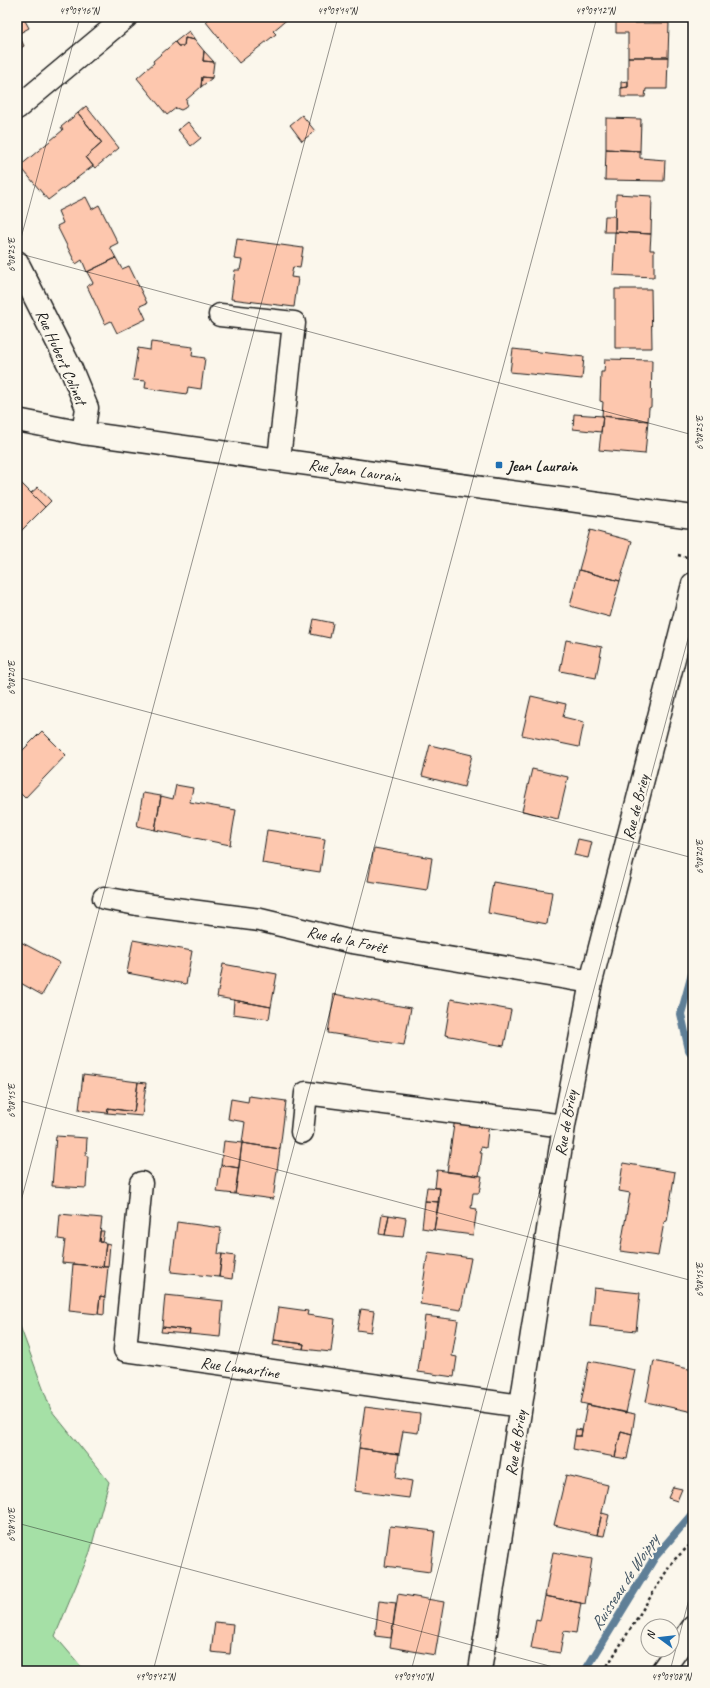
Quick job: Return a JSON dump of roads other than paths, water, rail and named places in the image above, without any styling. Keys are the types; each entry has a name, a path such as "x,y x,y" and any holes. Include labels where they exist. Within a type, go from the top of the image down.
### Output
{"street":[{"path":"17,108 126,17"},
{"name":"Rue Hubert Colinet","path":"17,262 72,370 87,408 83,433"},
{"path":"220,315 294,323 279,459"},
{"name":"Rue Jean Laurain","path":"17,420 83,433 693,517"},
{"name":"Rue de Briey","path":"480,1671 564,1126 591,982 693,584"},
{"name":"Rue de la Forêt","path":"104,898 137,904 260,920 352,942 591,982"},
{"path":"302,1132 306,1094 564,1126"},
{"name":"Rue Lamartine","path":"141,1183 125,1350 521,1406"},
{"path":"662,1671 693,1627"}],"waterway":[{"name":"Ruisseau de Woippy","path":"693,970 681,1014 689,1050 693,1056"},
{"name":"Ruisseau de Woippy","path":"585,1671 655,1557 693,1513"}],"place":[{"name":"Jean Laurain","path":"499,465"}]}
